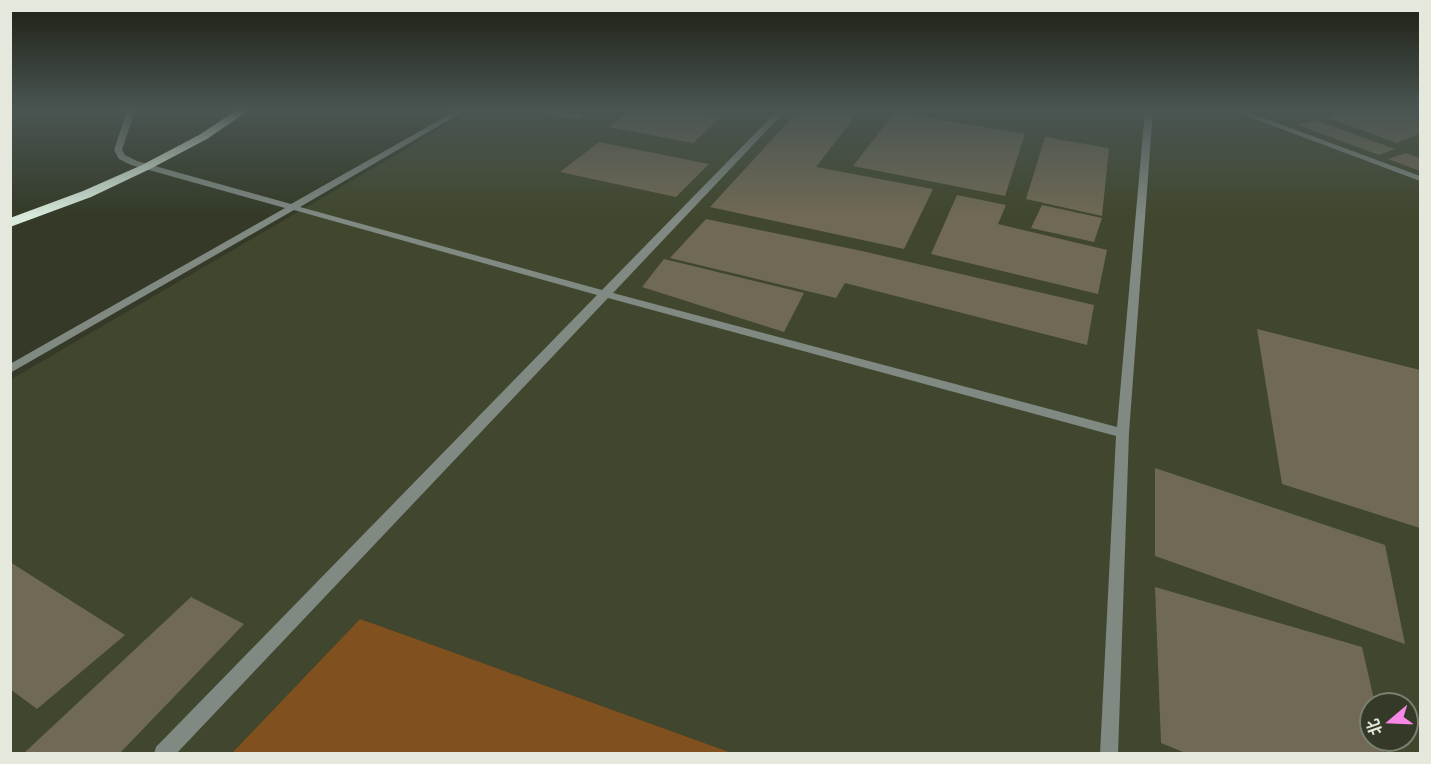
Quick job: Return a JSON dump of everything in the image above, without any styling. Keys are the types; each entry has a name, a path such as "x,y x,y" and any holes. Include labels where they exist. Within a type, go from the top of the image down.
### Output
{"highway":[{"path":"10,223 87,194 172,146"},
{"path":"10,214 140,165 184,146"}],"street":[{"path":"119,146 118,150 122,157 140,165 291,209 1123,434"},
{"path":"10,369 400,146"},
{"path":"163,753 747,146"},
{"path":"1109,753 1123,434 1146,146"},
{"path":"1331,146 1420,179"}],"shaded area":[{"path":"412,146 1420,146 1420,753 732,753 360,619 232,753 11,753 10,380"},
{"path":"360,619 377,625 732,753 232,753"}],"building":[{"path":"594,146 617,146 709,164 676,197 560,172"},
{"path":"766,146 832,146 816,167 933,189 904,249 710,207"},
{"path":"869,146 1021,146 1005,196 853,166"},
{"path":"1042,146 1095,146 1109,148 1102,216 1026,199"},
{"path":"1354,146 1386,146 1395,149 1379,155"},
{"path":"1406,153 1420,158 1420,171 1388,159"},
{"path":"957,195 1006,205 998,224 1107,250 1098,294 931,254"},
{"path":"1042,205 1102,218 1094,242 1031,228"},
{"path":"706,219 862,251 1094,305 1087,345 845,283 836,298 670,258"},
{"path":"664,259 804,293 784,332 642,287"},
{"path":"1257,329 1420,370 1420,528 1282,484"},
{"path":"1155,468 1385,545 1405,644 1155,556"},
{"path":"10,562 125,635 37,709 10,689"},
{"path":"1155,587 1362,647 1372,692 1359,692 1359,752 1385,752 1385,754 1188,754 1161,743"},
{"path":"191,597 244,624 119,754 23,754"}]}
